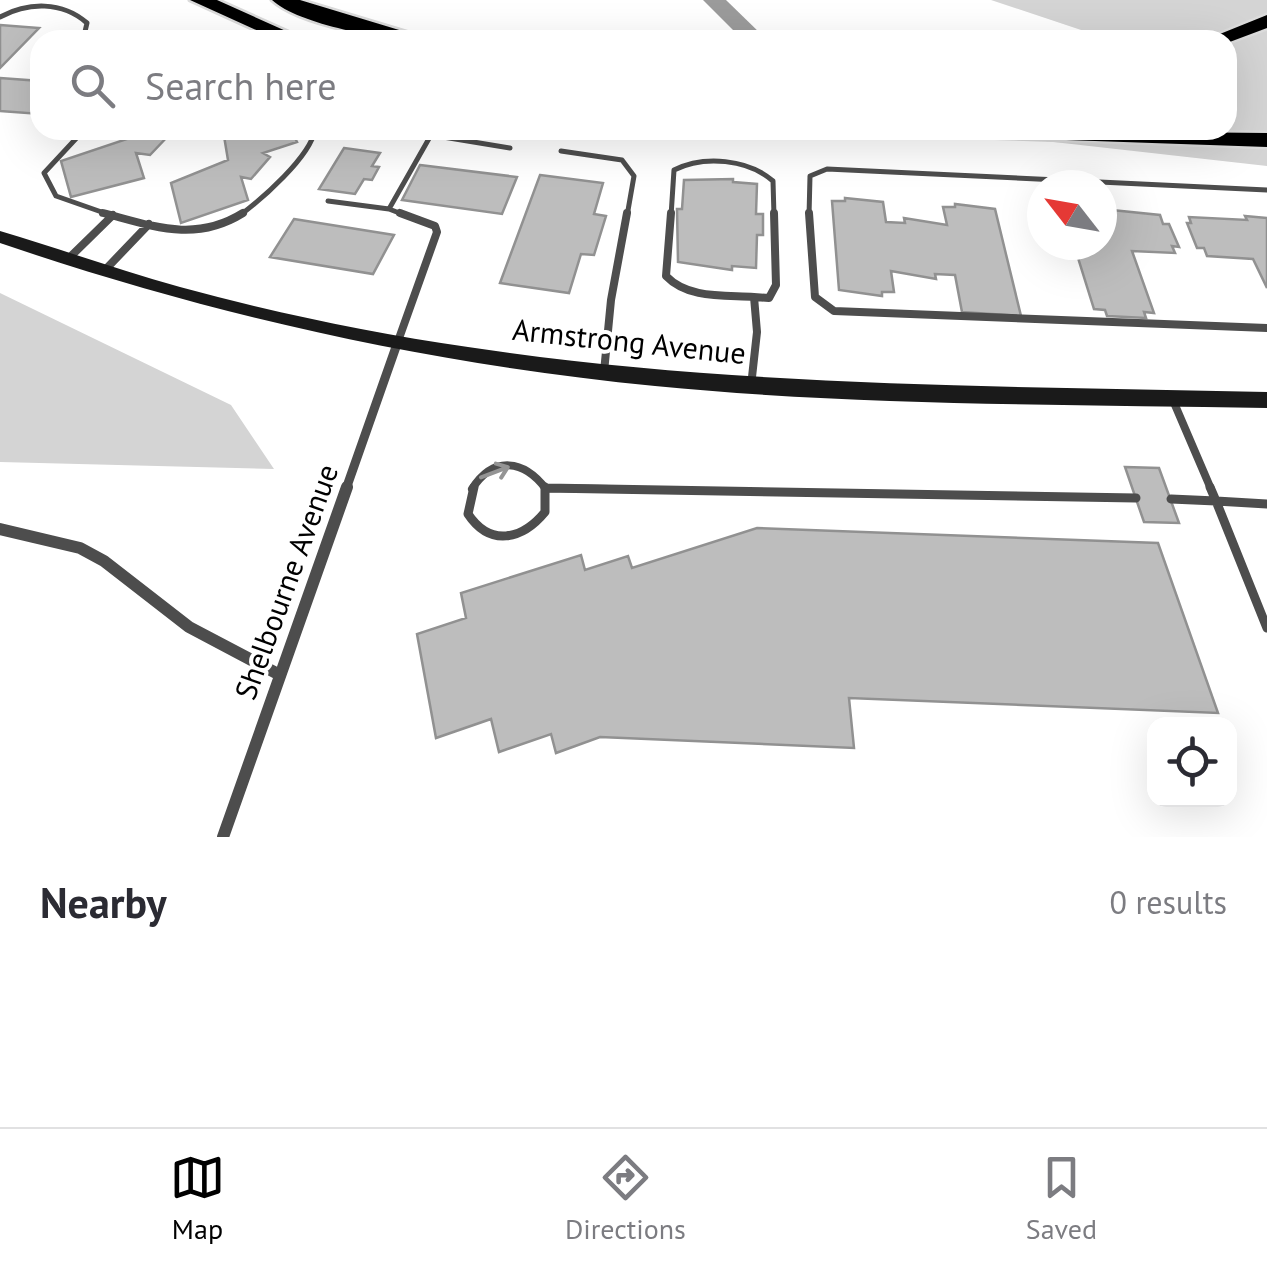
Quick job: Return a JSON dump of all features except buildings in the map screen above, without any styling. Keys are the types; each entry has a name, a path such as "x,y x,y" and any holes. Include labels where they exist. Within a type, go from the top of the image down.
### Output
{"highway":[{"path":"187,0 267,30"},
{"path":"200,0 268,30"},
{"path":"282,0 373,30"},
{"path":"293,0 342,22"},
{"path":"1237,32 1267,21"},
{"path":"1237,139 1267,140"}],"street":[{"name":"Armstrong Avenue","path":"0,238 214,301 397,344 604,372 752,386 1267,400"},
{"name":"Shelbourne Avenue","path":"222,837 278,674 355,472 397,344"},
{"path":"0,530 80,548 104,561 203,636 278,674"}],"lane":[{"path":"0,17 20,8 66,9 86,23 85,30"},
{"path":"74,140 44,173 56,196 112,215 198,232 226,222 266,194 313,140"},
{"path":"388,210 428,140"},
{"path":"461,140 510,148"},
{"path":"561,151 622,160 634,176 610,300 604,372"},
{"path":"691,162 751,167 773,182 776,286 769,298 754,297 687,290 669,282 666,276 674,170 678,166 691,162"},
{"path":"1267,190 827,169 810,176 807,183 815,296 834,311 1267,328"},
{"path":"328,202 388,210 426,221 437,232 397,344"},
{"path":"67,260 112,215"},
{"path":"105,270 149,224"},
{"path":"752,386 754,297"},
{"path":"1172,398 1267,628"},
{"path":"546,488 545,512 525,533 497,538 484,534 468,514 470,489 490,470 503,466 529,469 546,488 1136,498"},
{"path":"1170,499 1267,504"}],"shaded area":[{"path":"991,0 1267,0 1267,166 1037,140 1237,140 1237,30 1081,30"},
{"path":"0,293 231,405 274,469 0,462"}],"waterway":[{"path":"714,0 746,30"}]}
